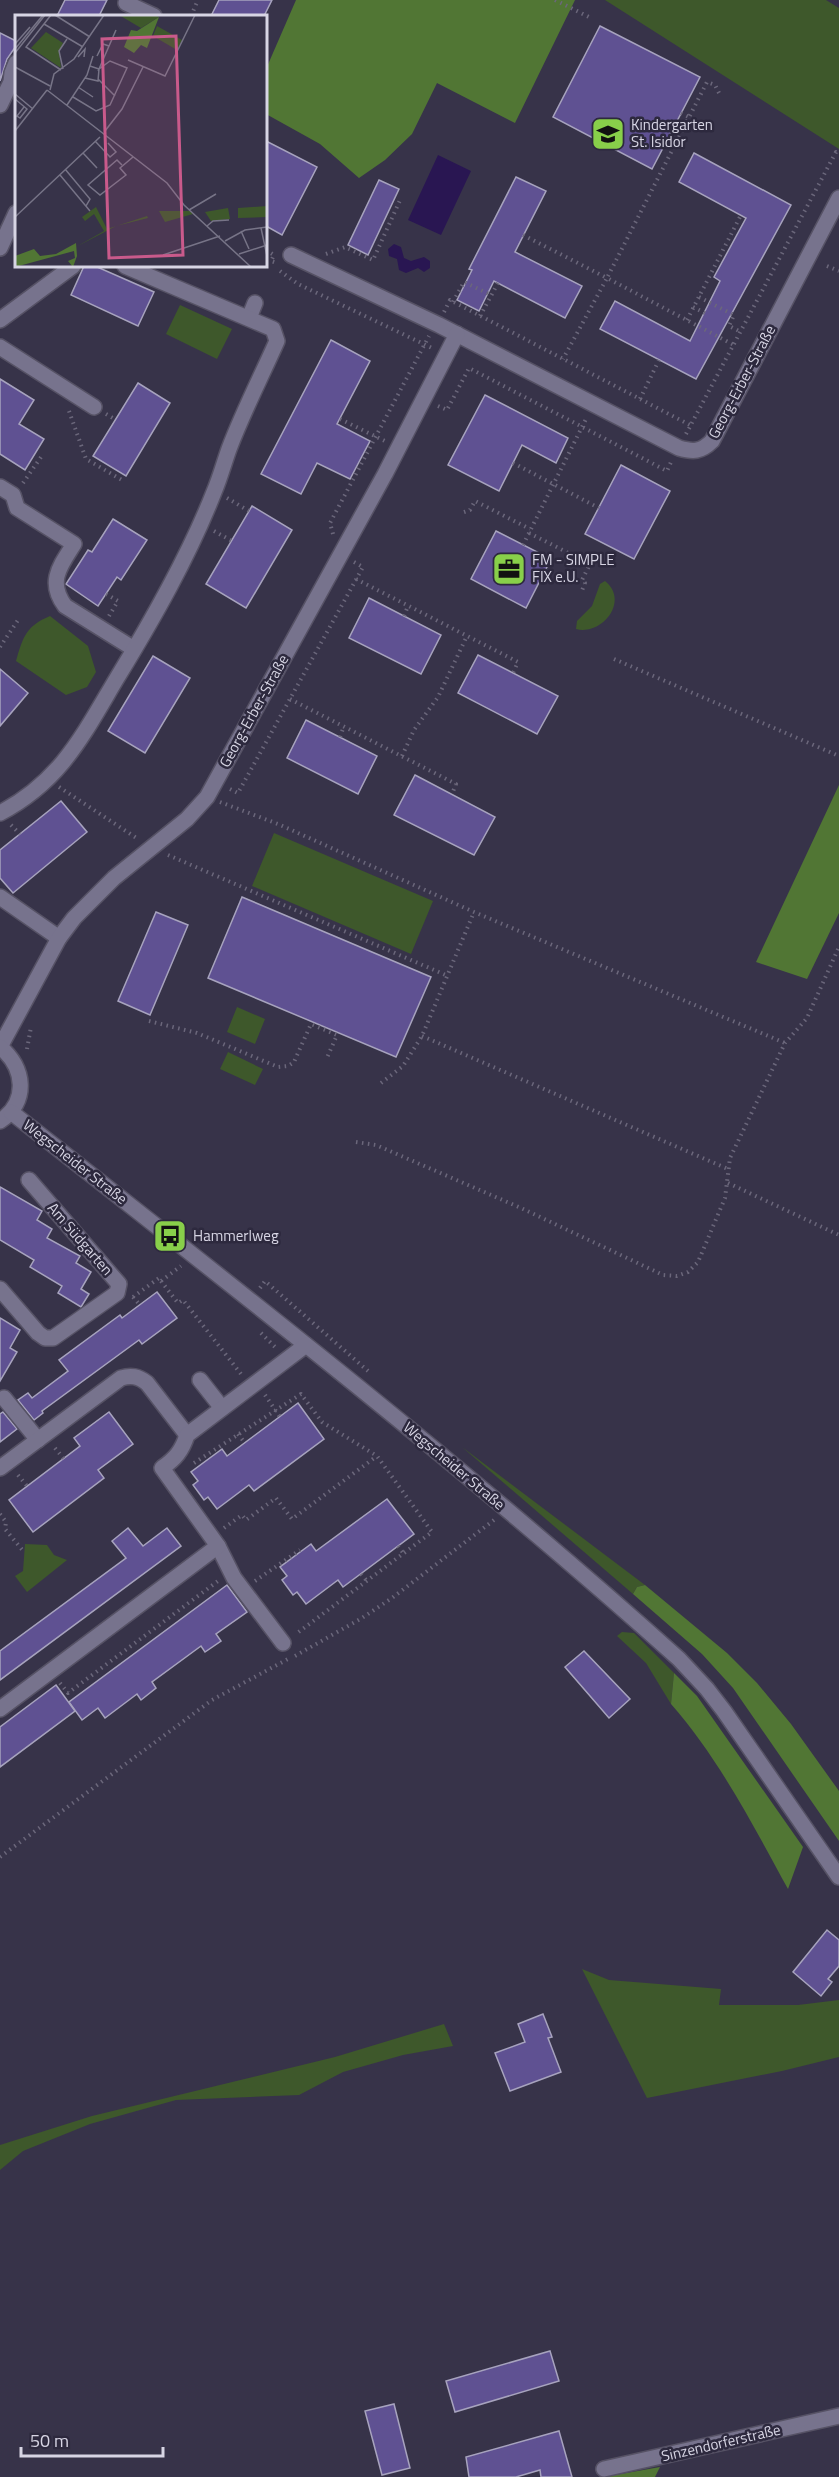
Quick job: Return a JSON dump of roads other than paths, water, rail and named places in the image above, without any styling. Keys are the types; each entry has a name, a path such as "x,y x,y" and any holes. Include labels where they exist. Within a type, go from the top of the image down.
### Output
{"street":[{"path":"124,7 151,15"},
{"path":"0,105 11,82 15,66"},
{"name":"Georg-Erber-Straße","path":"0,1047 58,938 90,902 187,819 207,797 399,448 457,334 679,448 690,451 699,450 712,441 839,198"},
{"path":"0,248 15,215"},
{"path":"291,255 457,334"},
{"path":"0,320 72,267"},
{"path":"0,813 33,793 69,757 134,649 215,492 230,448 277,341 273,328 127,267"},
{"path":"249,318 255,303"},
{"path":"0,347 94,406"},
{"path":"7,491 17,508 74,544 58,568 55,585 58,596 65,606 134,649"},
{"path":"0,897 58,938"},
{"name":"Wegscheider Straße","path":"0,1047 15,1063 19,1073 20,1094 6,1116 306,1345 508,1511 635,1620 707,1689 839,1877"},
{"name":"Am Südgarten","path":"0,1289 45,1338 53,1338 117,1293 118,1284 29,1180"},
{"path":"283,1643 242,1590 215,1541 162,1468 174,1459 183,1448 187,1435 218,1403 306,1345"},
{"path":"4,1473 45,1443 121,1378 141,1379 147,1383 187,1435"},
{"path":"200,1380 218,1403"},
{"path":"4,1398 45,1443"},
{"path":"0,1708 215,1541"},
{"name":"Sinzendorferstraße","path":"604,2469 839,2416"}],"place":[{"name":"Kindergarten St. Isidor","path":"608,134"},
{"name":"FM - SIMPLE FIX e.U.","path":"509,569"},
{"name":"Hammerlweg","path":"170,1236"}]}
